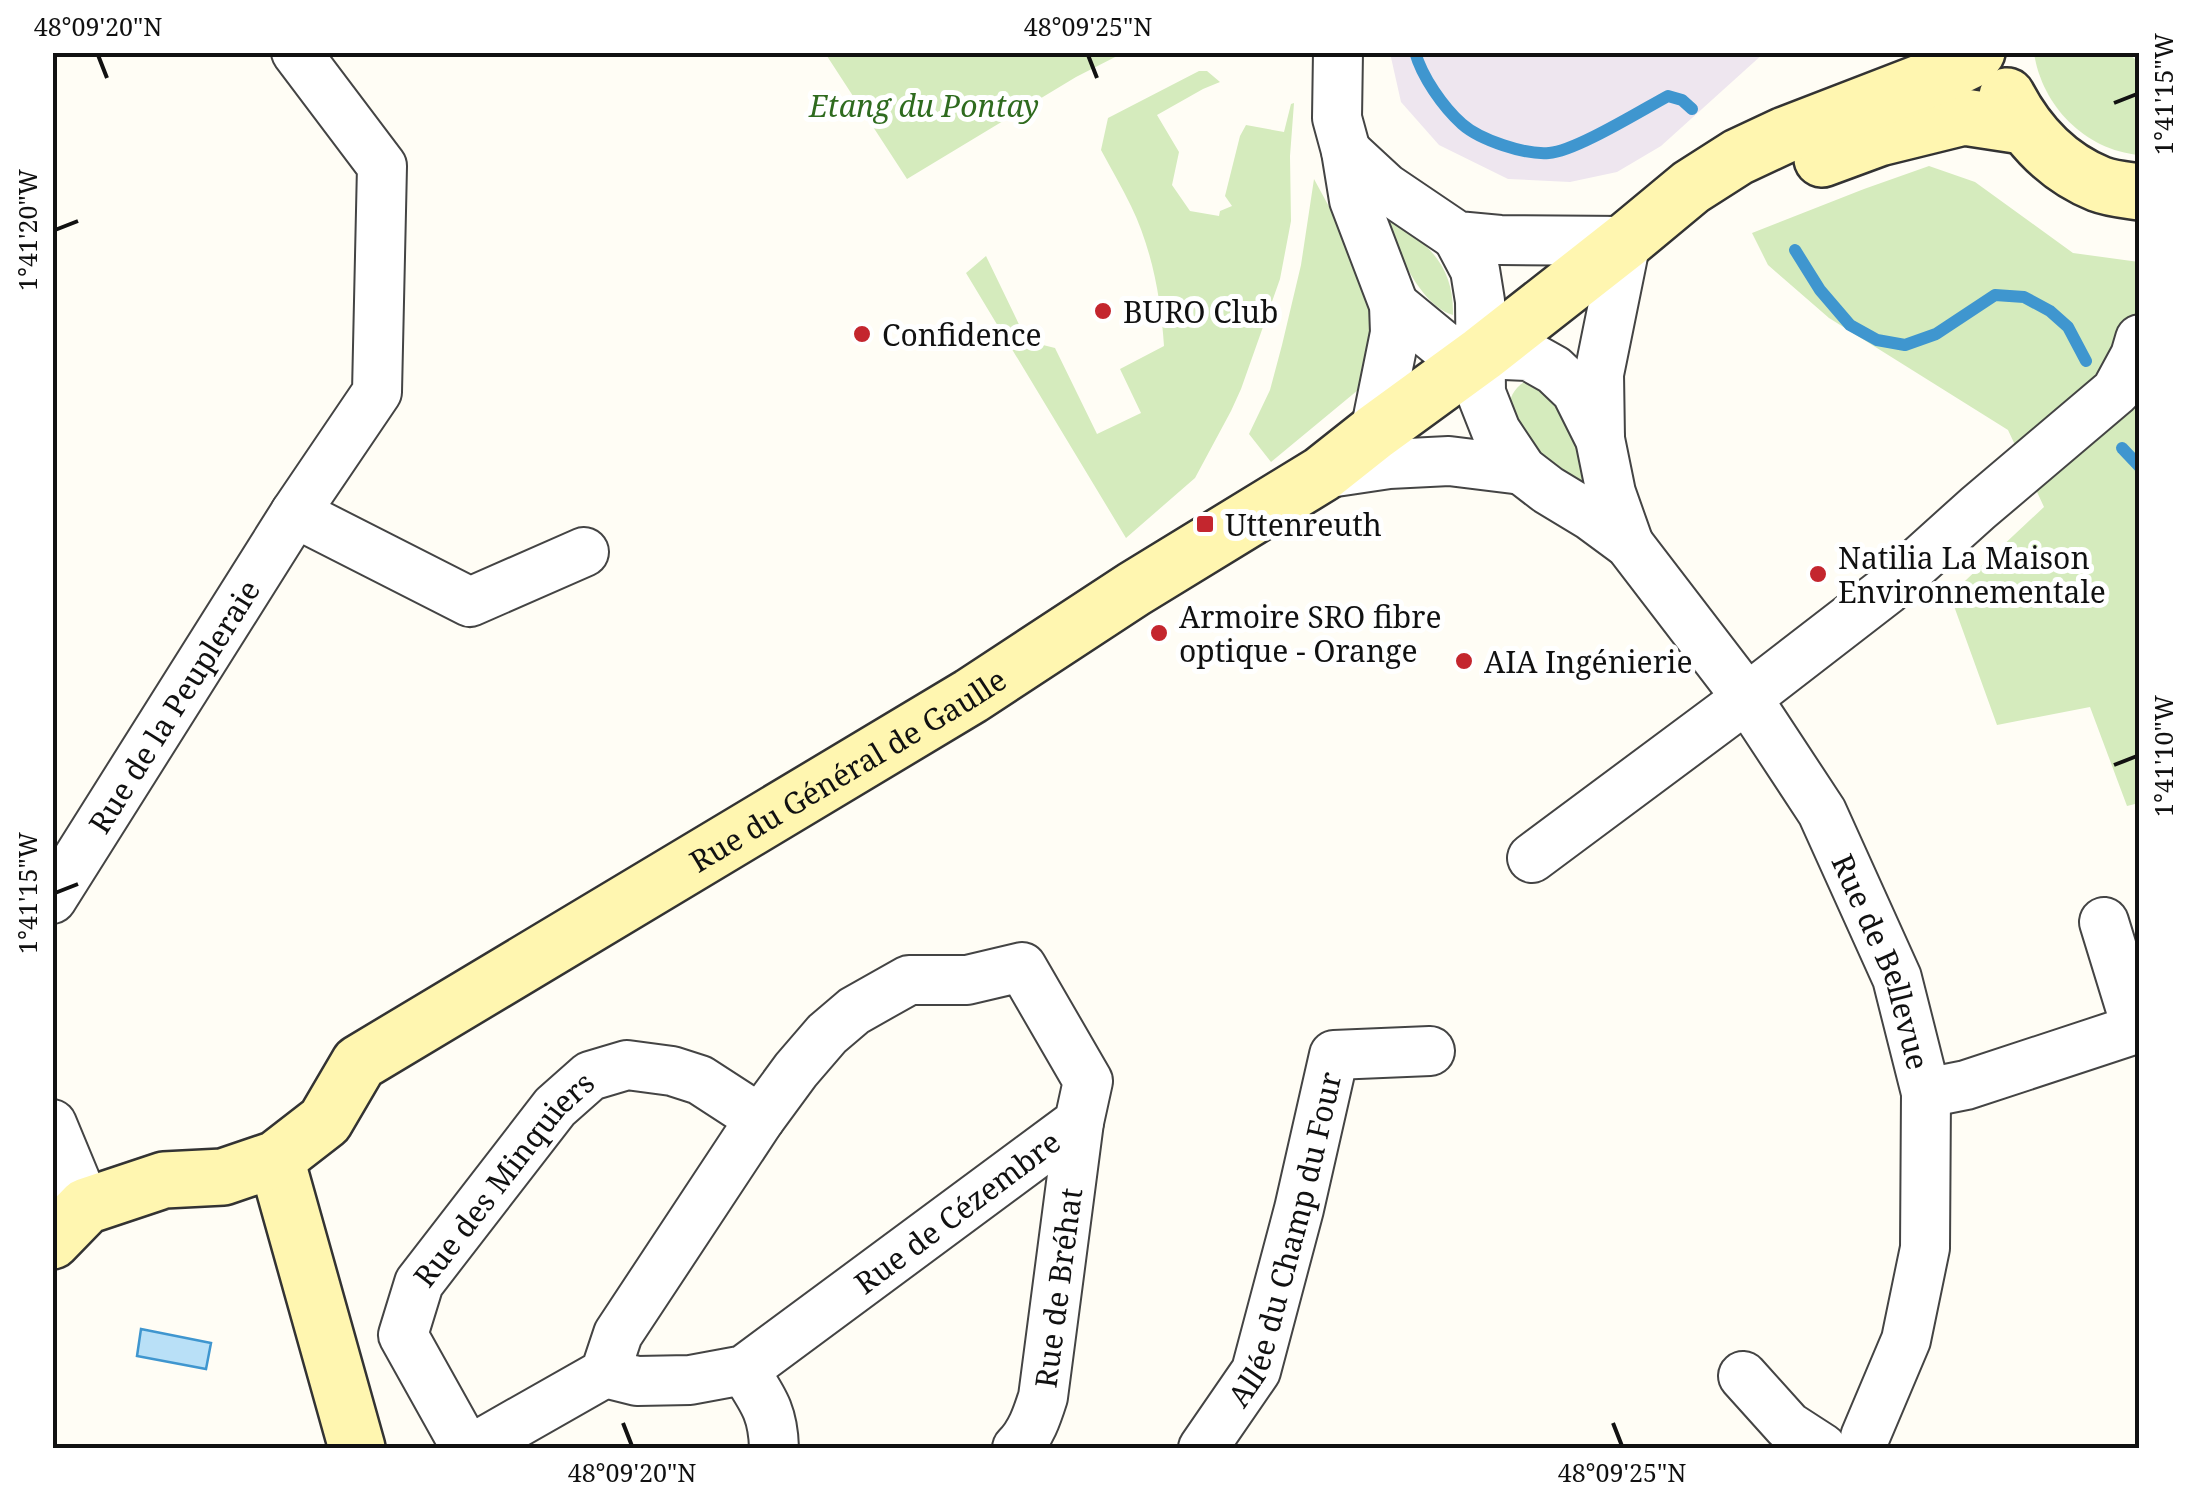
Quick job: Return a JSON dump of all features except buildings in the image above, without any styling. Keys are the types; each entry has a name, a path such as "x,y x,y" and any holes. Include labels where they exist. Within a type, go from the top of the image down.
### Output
{"main road":[{"name":"Rue du Général de Gaulle","path":"69,1224 164,1180 224,1177 276,1159 325,1121 359,1064 971,696 1134,589 1322,474 1482,354 1691,186 1738,157 1938,76 1969,61 1977,52"},
{"path":"1997,52 2008,97 2024,126 2058,162 2102,185 2140,192"},
{"name":"Rue du Général de Gaulle","path":"1626,241 1879,138 1964,117 2024,126"},
{"path":"276,1159 357,1448"}],"street":[{"name":"Rue de la Peupleraie","path":"52,899 295,514 377,392 382,166 296,52"},
{"path":"1338,52 1337,118 1354,200 1394,305 1395,333 1374,432"},
{"path":"1346,151 1386,188 1457,236 1475,270 1482,354 1444,346 1394,305"},
{"path":"1457,236 1626,241"},
{"name":"Rue de Bellevue","path":"1626,241 1599,374 1600,439 1612,494 1629,544"},
{"path":"1532,858 1886,590 2116,391 2140,339"},
{"name":"Rue de Bellevue","path":"1600,439 1576,391 1554,370 1530,356 1482,354 1481,393 1496,432 1522,470 1629,544 1747,698 1822,812 1897,978 1926,1092 1925,1248 1906,1340 1849,1446"},
{"name":"Rue de Bellevue","path":"1322,474 1389,464 1449,461 1522,470"},
{"path":"295,514 470,602 584,552"},
{"path":"1926,1092 2135,1046 2131,1010 2104,922"},
{"name":"Rue de Cézembre","path":"1022,966 1088,1080 1079,1122 744,1370 690,1380 637,1381 604,1373 618,1334 796,1070 826,1034 854,1011 909,980 967,980 1022,966"},
{"name":"Allée du Champ du Four","path":"1203,1448 1256,1372 1334,1055 1430,1051"},
{"name":"Rue des Minquiers","path":"470,1448 403,1334 419,1283 555,1107 590,1076 627,1065 672,1071 700,1080 760,1119"},
{"name":"Rue de Bréhat","path":"1017,1448 1035,1422 1043,1397 1079,1122"},
{"path":"52,1124 69,1224"},
{"path":"744,1370 773,1424 774,1448"},
{"path":"470,1448 604,1373"},
{"path":"1743,1376 1788,1426 1849,1446"}],"shaded area":[{"path":"1390,52 1764,53 1661,146 1617,172 1570,182 1508,179 1439,145 1401,102"}],"green space":[{"name":"Etang du Pontay","path":"825,53 1123,53 907,179"},
{"path":"2034,53 2127,53 2139,62 2139,155 2101,144 2069,122 2046,91"},
{"path":"1199,71 1207,71 1220,82 1157,115 1179,152 1172,185 1190,211 1219,216 1220,211 1232,206 1225,196 1246,125 1284,132 1294,103 1291,221 1280,279 1231,411 1195,478 1126,538 966,273 986,256 1027,341 1055,348 1097,434 1141,413 1120,369 1164,346 1161,310 1138,222 1101,150 1108,118"},
{"path":"1929,166 1975,182 2073,253 2139,262 2139,803 2127,806 2090,707 1997,725 1950,595 2044,507 2008,430 1829,318 1768,265 1752,233"},
{"path":"1314,179 1366,275 1378,312 1374,369 1358,390 1271,462 1249,434 1270,390 1282,345 1301,265"},
{"path":"1389,217 1436,257 1449,282 1453,315 1430,301 1412,277 1387,224"},
{"path":"1524,382 1539,383 1562,401 1598,495 1546,463 1517,435 1509,407 1516,389"}],"water":[{"path":"141,1329 211,1343 206,1369 137,1356"}],"waterway":[{"path":"1415,52 1434,91 1462,124 1491,141 1528,152 1549,153 1574,146 1668,96 1682,100 1692,109"},
{"path":"1795,250 1820,290 1850,325 1877,340 1905,345 1936,334 1995,295 2024,297 2050,311 2068,327 2086,361"},
{"path":"2122,448 2140,467"}],"place":[{"name":"BURO Club","path":"1103,311"},
{"name":"Confidence","path":"862,334"},
{"name":"Uttenreuth","path":"1205,524"},
{"name":"Natilia La Maison Environnementale","path":"1818,574"},
{"name":"Armoire SRO fibre optique - Orange","path":"1159,633"},
{"name":"AIA Ingénierie","path":"1464,661"}]}
